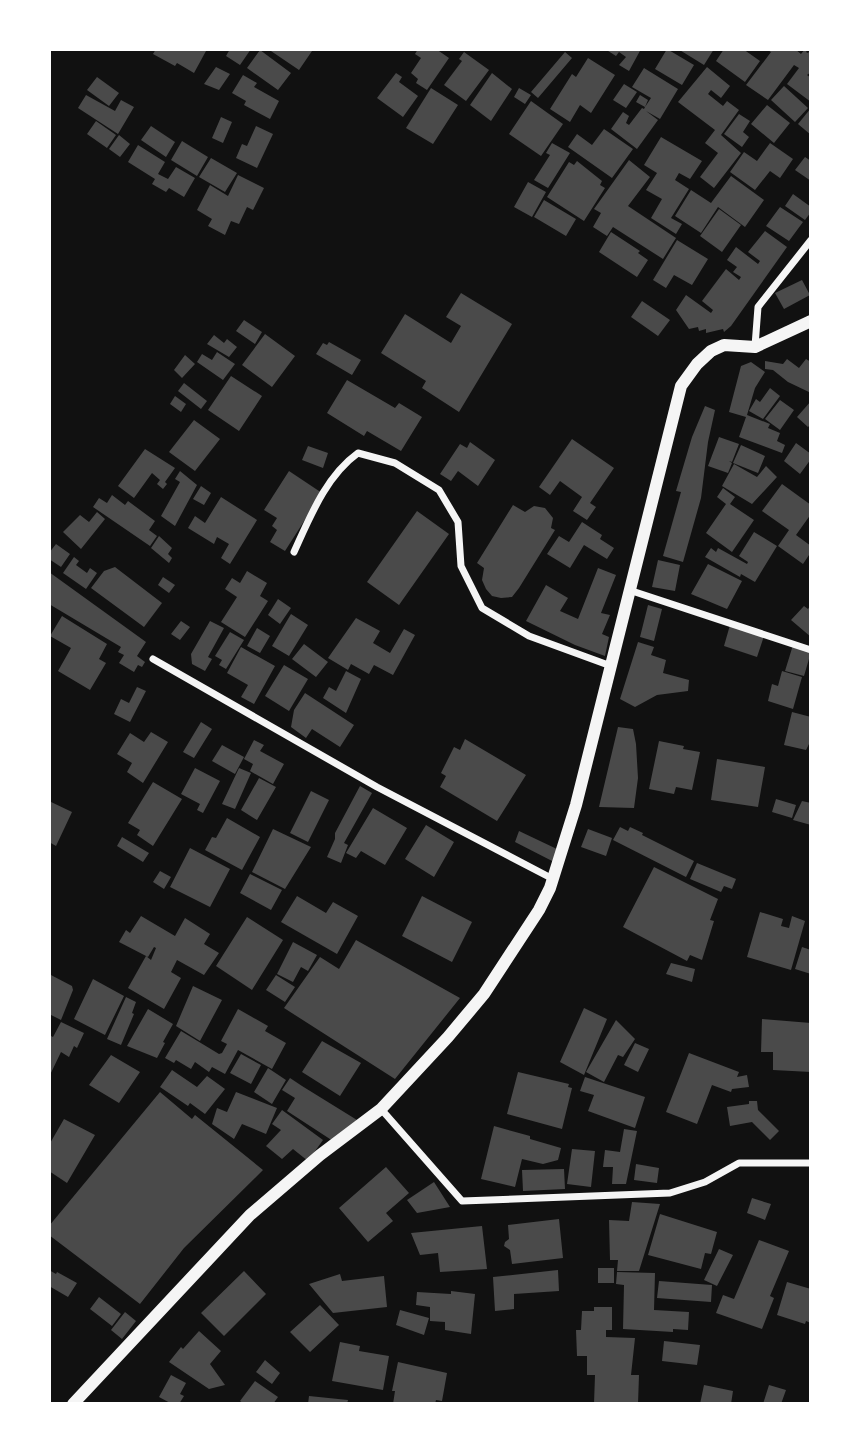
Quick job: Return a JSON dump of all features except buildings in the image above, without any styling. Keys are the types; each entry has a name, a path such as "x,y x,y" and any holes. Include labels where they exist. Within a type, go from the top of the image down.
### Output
{"street":[{"path":"755,347 758,307 811,240"},
{"path":"73,1404 250,1215 381,1109 484,995 539,910 553,879 576,805 681,386 697,363 711,351 724,345 755,347 811,321"},
{"path":"294,552 314,508 343,464 358,453 395,463 439,490 458,522 461,566 482,608 529,636 611,666"},
{"path":"629,590 811,650"},
{"path":"153,659 376,787 553,879"},
{"path":"381,1109 462,1201 670,1193 705,1182 739,1163 811,1163"}]}
